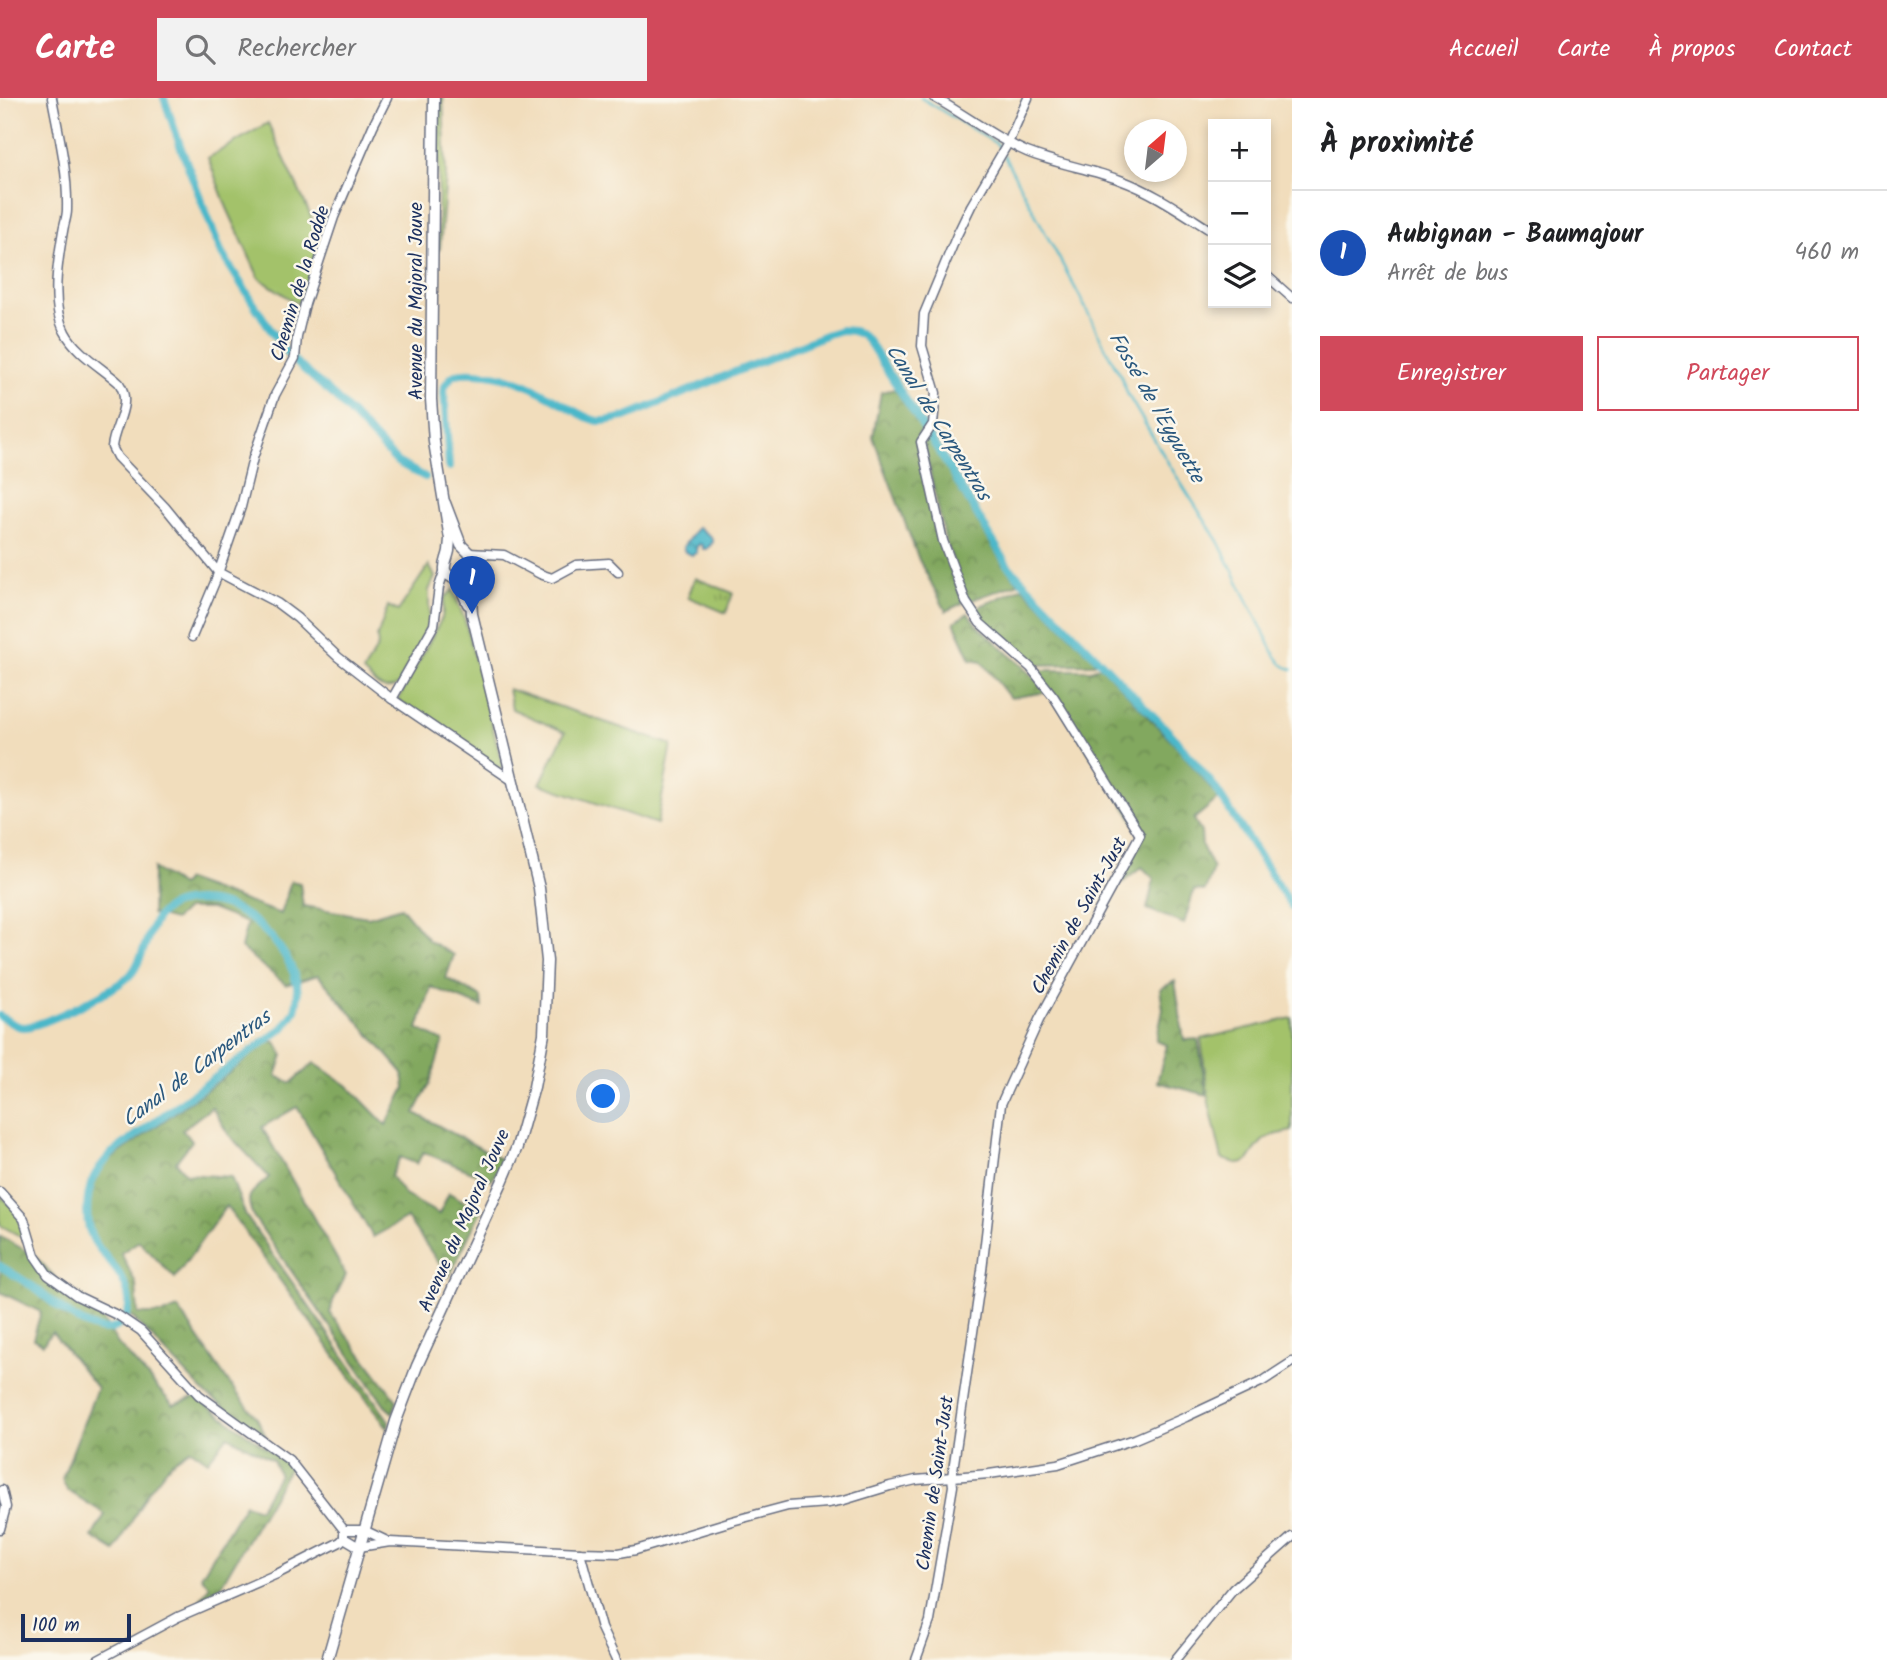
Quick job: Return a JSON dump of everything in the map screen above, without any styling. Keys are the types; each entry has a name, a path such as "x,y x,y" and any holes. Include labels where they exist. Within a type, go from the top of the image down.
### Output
{"main road":[{"name":"Avenue du Majoral Jouve","path":"435,98 431,399 434,442 450,539 445,569 455,580 472,614"},
{"name":"Avenue du Majoral Jouve","path":"327,1660 393,1429 407,1390 517,1147 540,1060 546,999 545,930 539,888 472,614 470,594 475,562 458,538 445,503"},
{"path":"449,554 460,550 467,552"},
{"path":"455,580 466,579 474,570"}],"street":[{"path":"52,98 64,163 67,212 61,243 57,305 60,321 70,340 123,389 125,405 112,447 117,457 165,507 218,572 277,603 338,657 392,699 514,781"},
{"name":"Chemin de la Rodde","path":"192,637 241,508 253,458 271,407 282,380 294,362 305,304 334,217 387,98"},
{"path":"934,98 1008,143 1031,153 1141,188 1208,229"},
{"name":"Chemin de Saint-Just","path":"916,1660 930,1621 953,1486 952,1477 988,1222 1001,1104 1039,1020 1140,835 1054,697 1031,668 980,623 966,602 943,541 920,442 933,424 936,393 922,346 924,314 971,206 1008,143 1028,98"},
{"path":"1271,279 1292,298"},
{"path":"467,552 505,555 552,578 576,565 610,563 618,572"},
{"path":"474,570 486,558 495,555"},
{"path":"392,699 434,625 445,569"},
{"path":"438,596 447,584 455,580"},
{"path":"0,1192 24,1219 36,1256 48,1275 77,1296 125,1319 153,1343 198,1395 289,1460 344,1534 359,1545 390,1542 580,1552 619,1553 636,1550 788,1506 828,1503 916,1480 1058,1464 1135,1439 1263,1381 1292,1362"},
{"path":"0,1529 6,1507 2,1490"},
{"path":"344,1534 364,1530 390,1542"},
{"path":"98,1660 178,1617 277,1574 340,1542 344,1534"},
{"path":"1175,1660 1233,1589 1292,1538"},
{"path":"580,1552 601,1628 616,1660"}],"green space":[{"path":"439,98 443,98 446,174 438,250"},
{"path":"268,123 322,240 298,304 259,278 208,158"},
{"path":"895,389 922,430 916,439 940,542 963,603 946,611 919,560 873,437 881,392"},
{"path":"927,436 1003,564 1019,583 969,601 946,543 923,441"},
{"path":"429,565 435,577 429,590 429,624 398,685 383,688 363,672 378,646 377,637 388,606 398,611"},
{"path":"695,578 733,593 726,613 688,597"},
{"path":"1023,587 1096,661 1094,664 1033,665 983,621 974,609"},
{"path":"453,590 465,621 503,767 500,769 398,700 442,618 445,597"},
{"path":"968,613 977,625 1025,668 1047,692 1010,698 981,661 971,659 954,622"},
{"path":"1101,666 1179,749 1219,798 1194,819 1201,832 1202,846 1213,869 1205,891 1194,890 1184,924 1147,909 1154,879 1142,867 1122,883 1119,880 1143,835 1036,670 1091,670"},
{"path":"508,689 672,745 657,824 540,784 565,732 512,709"},
{"path":"153,868 181,886 186,880 281,914 291,881 300,883 303,906 368,917 401,907 429,941 454,955 446,978 481,997 482,1007 431,987 418,1029 443,1041 430,1083 415,1113 502,1160 492,1180 423,1152 417,1164 400,1157 391,1176 405,1195 439,1214 449,1193 481,1211 449,1277 407,1218 373,1237 297,1107 262,1127 346,1275 330,1313 397,1401 393,1413 386,1407 253,1216 249,1197 269,1177 228,1134 212,1107 182,1130 192,1141 176,1162 186,1174 231,1177 246,1216 389,1421 388,1429 226,1206 175,1278 139,1241 121,1253 136,1284 138,1314 163,1314 178,1308 229,1383 257,1418 269,1443 248,1424 207,1395 130,1315 126,1283 94,1238 89,1220 90,1201 103,1165 269,1041 276,1042 283,1055 276,1076 291,1083 314,1063 347,1085 386,1125 405,1088 403,1073 318,975 286,985 241,948 247,923 211,909 187,909 174,920 152,914"},
{"path":"1175,981 1184,1040 1198,1039 1207,1095 1157,1082 1167,1045 1156,1041 1163,1009 1160,989"},
{"path":"1292,1018 1292,1131 1265,1139 1247,1162 1240,1164 1222,1159 1209,1103 1201,1039"},
{"path":"0,1195 19,1213 27,1240 0,1225"},
{"path":"0,1236 35,1256 76,1299 97,1310 118,1344 173,1405 196,1397 290,1467 213,1599 196,1607 209,1586 201,1576 245,1504 259,1509 279,1474 273,1460 228,1436 208,1461 191,1449 171,1463 148,1492 115,1551 92,1537 105,1514 67,1490 62,1479 97,1388 52,1332 43,1344 33,1339 41,1312 0,1292"}],"water":[{"path":"698,527 711,537 713,542 707,549 703,549 699,544 697,553 692,555 685,552 683,547"}],"waterway":[{"name":"Canal de Carpentras","path":"164,98 222,254 279,343 397,462 425,477"},
{"name":"Fossé de l'Eyguette","path":"921,98 997,144 1001,150"},
{"name":"Fossé de l'Eyguette","path":"1004,156 1120,374 1128,395 1218,541 1275,655 1284,666 1292,669"},
{"name":"Canal de Carpentras","path":"449,467 444,388 457,374 489,374 511,379 542,392 584,416 604,421 625,417 828,334 841,330 862,335 947,464 1008,566 1172,735 1214,786 1292,907"},
{"name":"Canal de Carpentras","path":"0,1016 23,1027 46,1021 98,997 132,973 159,915 166,908 192,901 224,905 250,918 262,928 291,967 298,996 295,1010 283,1028 112,1153 95,1175 87,1219 94,1241 119,1273 127,1290 128,1308 123,1321 114,1328 102,1330 90,1326 0,1266"}],"place":[{"name":"Aubignan - Baumajour","path":"472,614"}]}
